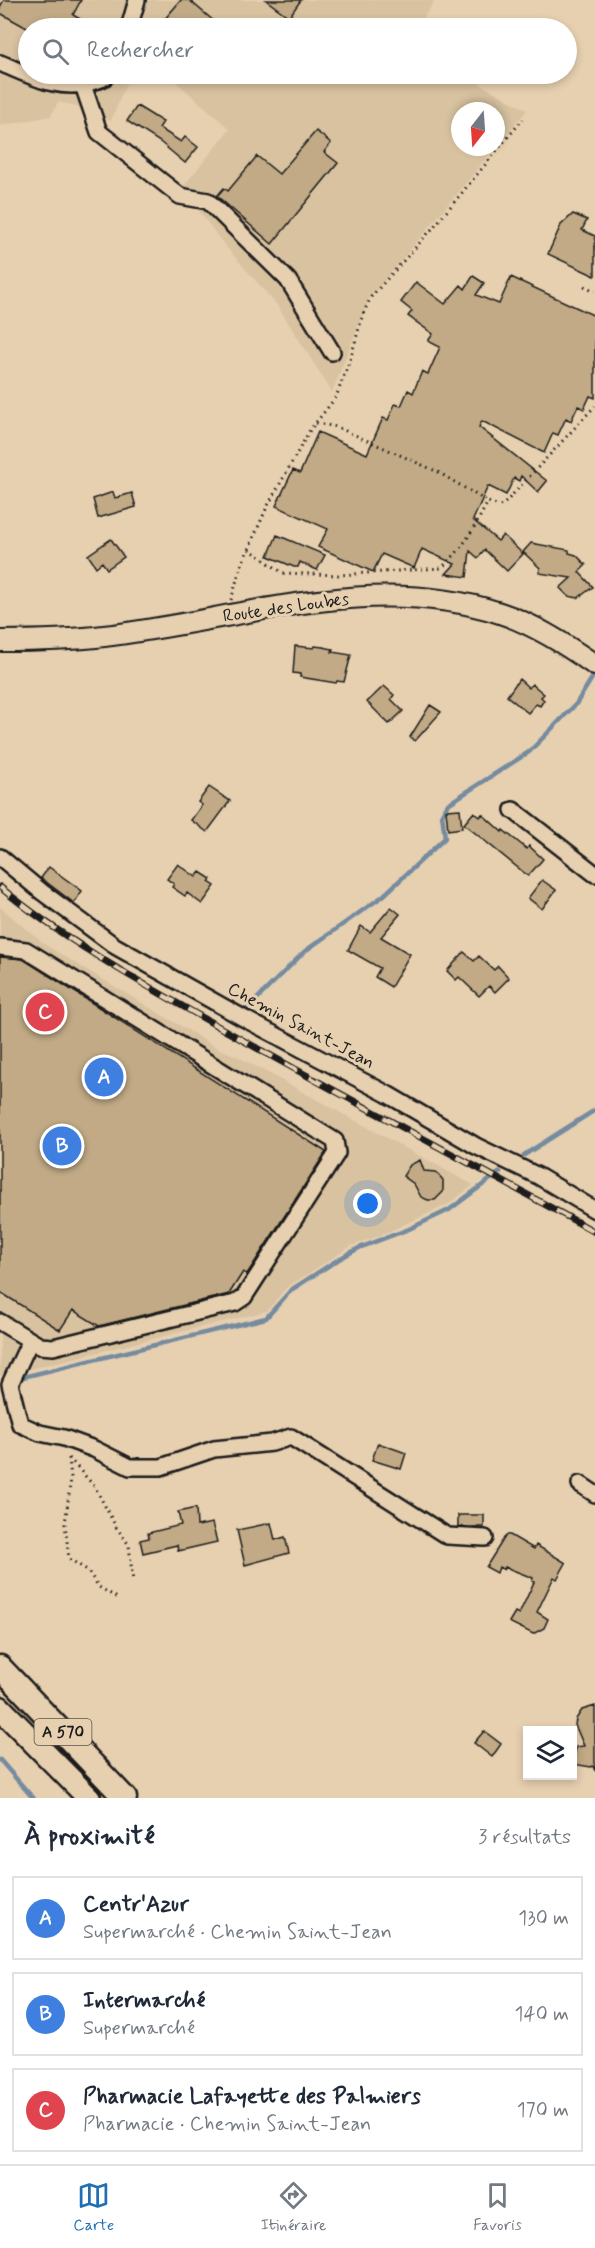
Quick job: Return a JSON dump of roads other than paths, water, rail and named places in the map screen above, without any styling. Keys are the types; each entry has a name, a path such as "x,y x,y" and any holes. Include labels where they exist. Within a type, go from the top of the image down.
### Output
{"highway":[{"name":"A 570","path":"0,1667 125,1798"},
{"name":"A 570","path":"0,1708 89,1798"}],"main road":[{"name":"Route des Loubes","path":"0,641 104,636 305,601 371,597 431,598 463,603 501,613 540,630 592,658"}],"street":[{"path":"132,18 137,0"},
{"path":"0,63 18,70"},
{"path":"56,84 75,87 86,84"},
{"path":"83,85 99,132 180,196 208,201 288,280 332,351"},
{"path":"513,810 595,874"},
{"name":"Chemin Saint-Jean","path":"0,857 42,892 115,946 387,1094 476,1146 538,1176 595,1210"},
{"path":"0,947 26,950 335,1141 337,1153 244,1297 235,1303 53,1347 40,1346 0,1322"},
{"path":"30,1341 10,1384 20,1424 40,1433 64,1438 94,1449 130,1467 161,1467 214,1449 272,1443 291,1437 447,1536 485,1538"},
{"path":"580,1484 595,1494"}],"waterway":[{"path":"248,1008 305,951 383,896 445,838 442,814 448,804 529,752 576,704 592,678"},
{"path":"524,1155 595,1110"},
{"path":"23,1377 266,1318 291,1290 339,1259 359,1248 409,1229 449,1210 500,1172"},
{"path":"0,1760 33,1798"}],"railway":[{"path":"0,887 80,945 164,996 595,1232"}],"place":[{"name":"Pharmacie Lafayette des Palmiers","path":"45,1012"},
{"name":"Centr'Azur","path":"104,1077"},
{"name":"Intermarché","path":"62,1146"}]}
